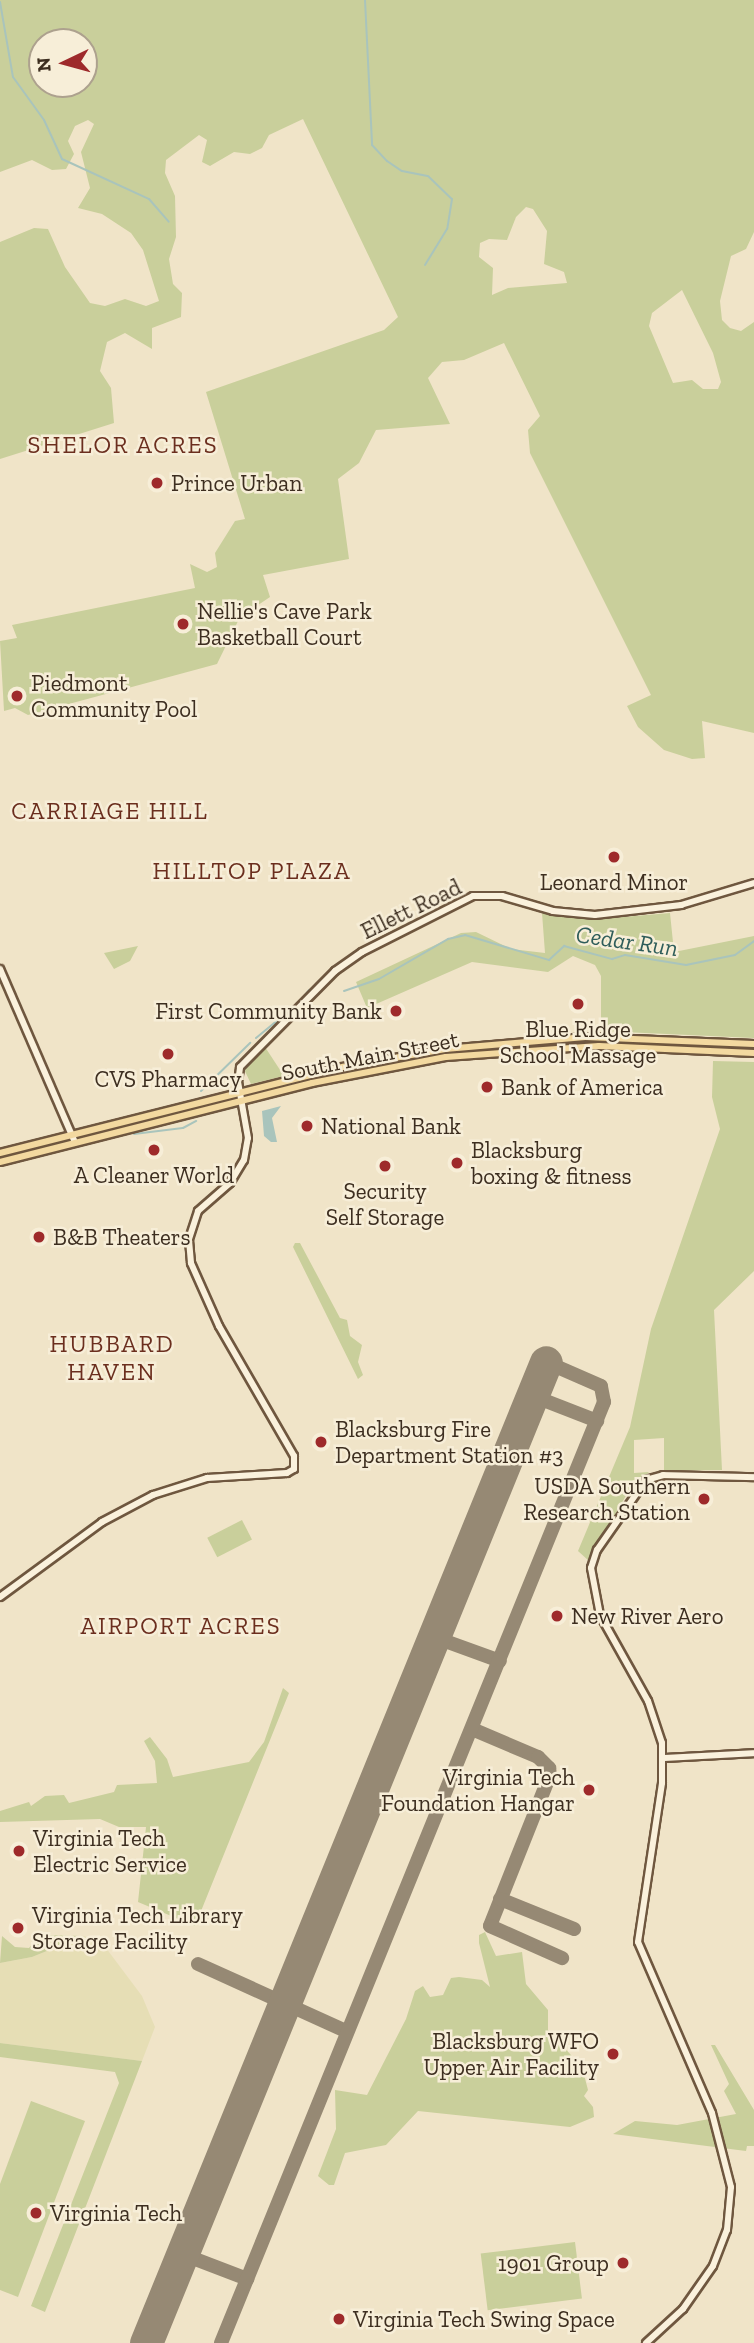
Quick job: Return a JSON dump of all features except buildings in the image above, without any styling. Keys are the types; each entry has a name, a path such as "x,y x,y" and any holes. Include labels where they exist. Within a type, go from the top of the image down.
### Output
{"main road":[{"name":"South Main Street","path":"0,1162 74,1138 343,1066 477,1045 613,1037 722,1045 754,1052"},
{"name":"South Main Street","path":"0,1153 241,1101 372,1069 473,1054 599,1045 754,1044"}],"street":[{"name":"Ellett Road","path":"0,1597 89,1530 144,1499 195,1480 287,1473 295,1467 289,1447 223,1335 190,1257 190,1235 198,1211 230,1183 244,1160 248,1138 239,1093 243,1063 335,971 362,952 460,900 494,895 566,913 606,914 681,905 754,883"},
{"path":"0,969 74,1138"},
{"path":"646,2343 683,2309 704,2283 722,2244 732,2199 729,2166 712,2113 638,1942 663,1758 651,1707 598,1611 592,1586 593,1559 632,1494 649,1478 754,1477"},
{"path":"663,1758 754,1754"}],"shaded area":[{"path":"84,1936 103,1944 142,1996 155,2027 142,2061 0,2043 0,1963 32,1957"}],"green space":[{"path":"0,0 754,0 754,232 746,249 731,256 720,301 722,320 730,328 741,331 754,322 754,733 702,721 705,758 692,759 664,750 638,727 627,706 651,695 530,453 528,430 540,416 504,343 464,360 442,362 428,378 450,424 376,430 359,463 338,479 349,559 263,575 270,597 240,617 217,664 28,715 15,708 4,711 0,641 17,638 12,625 195,588 190,564 207,572 217,567 215,553 235,521 245,519 206,392 384,330 398,317 303,119 269,135 262,148 250,154 234,152 210,166 202,162 207,140 199,135 166,160 165,173 175,196 176,237 169,259 173,284 182,293 181,317 152,328 152,349 125,333 107,342 100,371 111,388 114,423 0,459 0,242 34,228 48,229 65,267 90,303 105,306 125,299 146,306 159,301 143,250 131,233 102,214 78,208 90,188 81,152 94,124 88,120 75,126 68,141 74,154 66,169 52,170 32,160 0,172","holes":["526,207 533,209 547,231 544,264 564,272 567,283 508,288 492,295 493,268 479,257 480,243 489,239 507,240 516,217","682,290 713,353 721,382 718,389 703,389 692,380 673,383 649,326 652,313"]},
{"path":"542,913 600,919 670,913 674,952 754,936 754,1038 601,1031 601,976 595,965 573,956 548,972 472,962 367,1008 356,982 461,933 476,932 511,949 545,953"},
{"path":"138,946 130,961 114,969 104,953"},
{"path":"265,1047 284,1076 251,1084 244,1069"},
{"path":"713,1061 754,1062 754,1271 714,1310 722,1470 664,1471 664,1438 634,1440 634,1473 649,1472 628,1492 589,1561 578,1551 630,1427 651,1329 720,1129 712,1097"},
{"path":"295,1243 300,1243 340,1318 347,1320 350,1336 362,1345 358,1362 363,1375 358,1379 293,1247"},
{"path":"242,1520 252,1540 217,1557 207,1538"},
{"path":"283,1688 289,1693 195,1926 138,1902 146,1827 119,1827 100,1819 0,1822 0,1811 29,1802 31,1806 45,1796 64,1795 69,1803 114,1792 117,1785 157,1783 155,1761 144,1741 150,1737 167,1759 173,1777 249,1762 264,1742"},
{"path":"485,1932 496,1956 522,1952 526,1984 548,2010 548,2030 582,2067 588,2090 584,2096 593,2107 594,2117 570,2127 418,2111 386,2145 345,2153 334,2185 329,2185 318,2176 336,2129 335,2090 367,2095 406,2019 415,1991 423,1986 430,1997 443,1995 451,1978 459,1977 482,1980 490,1987 479,1943 479,1935"},
{"path":"39,1935 84,1936 32,1957 0,1963 2,1936 15,1947 29,1948"},
{"path":"0,2043 142,2061 45,2312 31,2306 119,2083 115,2072 0,2057"},
{"path":"711,2045 715,2045 754,2110 754,2146 747,2146 746,2151 613,2134 635,2121 677,2125 736,2114 724,2091 729,2084"},
{"path":"31,2101 85,2121 18,2297 0,2290 0,2184"},
{"path":"575,2242 582,2299 488,2310 481,2254"}],"water":[{"path":"281,1106 272,1118 277,1142 271,1142 264,1136 262,1111"}],"waterway":[{"path":"365,0 372,145 387,161 402,171 428,176 452,199 447,229 425,265"},
{"path":"0,2 13,77 44,120 62,159 149,199 169,222"},
{"name":"Cedar Run","path":"344,991 379,979 448,939 465,935 549,960 564,946 612,959 625,955 686,965 735,955 754,941"},
{"name":"Cedar Run","path":"301,1000 309,990"},
{"name":"Cedar Run","path":"256,1038 295,1006"},
{"name":"Cedar Run","path":"201,1091 250,1043"},
{"name":"Cedar Run","path":"134,1134 183,1128 196,1121"}],"taxiway":[{"path":"221,2343 604,1402 601,1386 546,1362"},
{"path":"533,1396 597,1421"},
{"path":"434,1637 500,1661"},
{"path":"472,1729 538,1757 549,1768 550,1775 490,1926 562,1958"},
{"path":"500,1899 574,1929"},
{"path":"198,1964 346,2031"},
{"path":"182,2254 247,2279"}],"runway":[{"path":"146,2343 546,1362"}],"place":[{"name":"Prince Urban","path":"157,483"},
{"name":"Nellie's Cave Park Basketball Court","path":"183,624"},
{"name":"Piedmont Community Pool","path":"17,696"},
{"name":"Leonard Minor","path":"614,857"},
{"name":"Blue Ridge School Massage","path":"578,1004"},
{"name":"First Community Bank","path":"396,1011"},
{"name":"CVS Pharmacy","path":"168,1054"},
{"name":"Bank of America","path":"487,1087"},
{"name":"National Bank","path":"307,1126"},
{"name":"A Cleaner World","path":"154,1150"},
{"name":"Blacksburg boxing & fitness","path":"457,1163"},
{"name":"Security Self Storage","path":"385,1166"},
{"name":"B&B Theaters","path":"39,1237"},
{"name":"Blacksburg Fire Department Station #3","path":"321,1442"},
{"name":"USDA Southern Research Station","path":"704,1499"},
{"name":"New River Aero","path":"557,1616"},
{"name":"Virginia Tech Foundation Hangar","path":"589,1790"},
{"name":"Virginia Tech Electric Service","path":"19,1851"},
{"name":"Virginia Tech Library Storage Facility","path":"18,1928"},
{"name":"Blacksburg WFO Upper Air Facility","path":"613,2054"},
{"name":"Virginia Tech","path":"36,2213"},
{"name":"1901 Group","path":"623,2263"},
{"name":"Virginia Tech Swing Space","path":"339,2319"}],"district":[{"name":"SHELOR ACRES","path":"123,445"},
{"name":"CARRIAGE HILL","path":"110,811"},
{"name":"HILLTOP PLAZA","path":"252,871"},
{"name":"HUBBARD HAVEN","path":"112,1358"},
{"name":"AIRPORT ACRES","path":"181,1626"}]}
